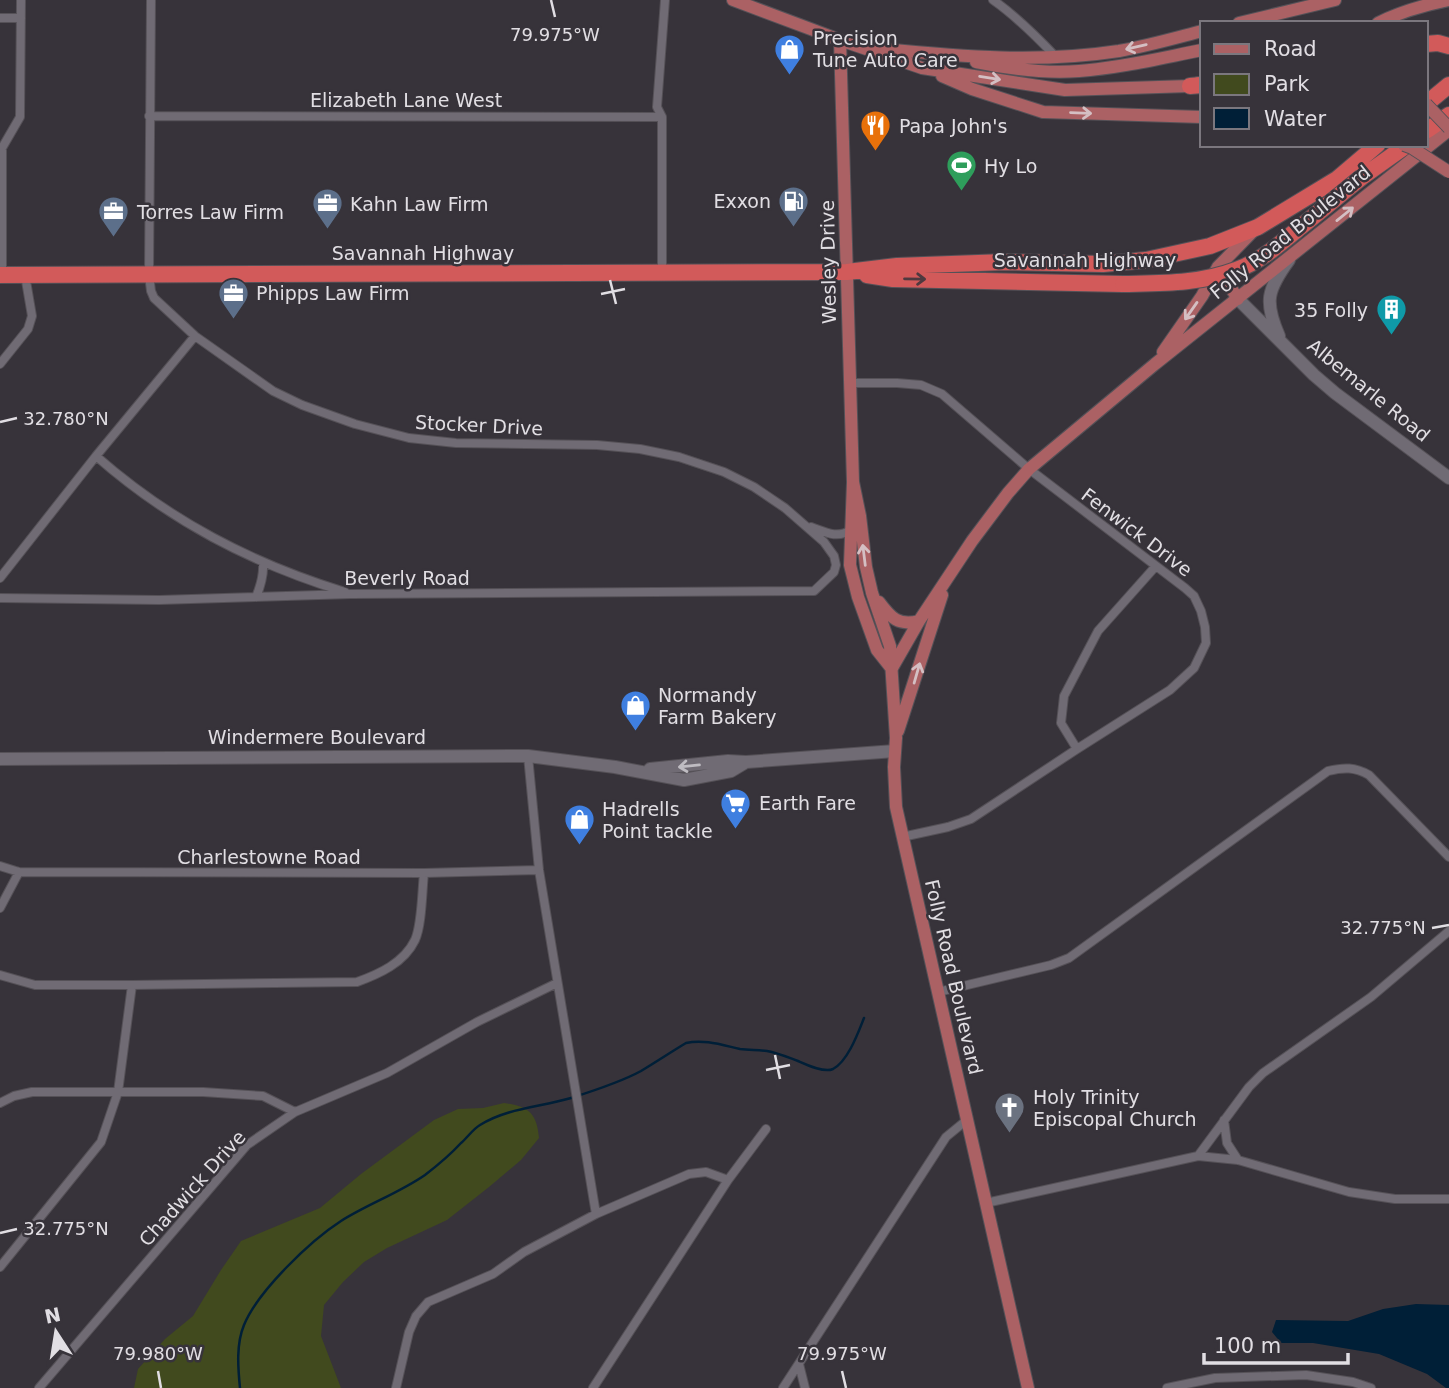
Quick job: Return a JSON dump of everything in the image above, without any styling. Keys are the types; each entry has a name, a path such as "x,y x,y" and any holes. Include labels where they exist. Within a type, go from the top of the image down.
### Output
{"highway":[{"path":"1428,44 1449,46"},
{"path":"1428,102 1449,85"},
{"path":"1428,130 1449,115"},
{"name":"Savannah Highway","path":"1,275 847,272 897,266 1005,262 1103,264 1146,260 1210,246 1258,227 1337,179 1375,147"},
{"name":"Savannah Highway","path":"847,272 893,279 1123,284 1199,280 1253,263 1402,147"}],"main road":[{"path":"733,0 922,68 972,89 1043,112 1200,117"},
{"path":"1247,21 1335,0"},
{"path":"1382,21 1449,0"},
{"path":"865,47 942,55 1038,59 1119,51 1200,31"},
{"name":"Wesley Drive","path":"841,40 853,482 850,565 877,650 892,669"},
{"path":"942,55 1034,72 1077,71 1200,50"},
{"path":"922,68 1065,90 1198,84"},
{"path":"1428,106 1449,129"},
{"name":"Folly Road Boulevard","path":"1428,146 1449,129"},
{"path":"1410,147 1449,172"},
{"name":"Folly Road Boulevard","path":"1028,1388 896,807 892,669 919,621 972,541 1007,493 1029,469 1155,364 1427,147"},
{"name":"Folly Road Boulevard","path":"1155,364 1202,296 1218,267 1258,227"},
{"path":"1226,257 1228,285 1238,299"},
{"name":"Wesley Drive","path":"853,482 866,567 890,646 892,669"},
{"name":"Folly Road Boulevard","path":"895,744 933,620 949,578"},
{"path":"872,593 892,618 901,623 919,621"}],"street":[{"path":"1,275 2,148 20,117 21,0"},
{"path":"149,275 151,0"},
{"path":"663,272 662,117 657,107 665,0"},
{"path":"993,0 1039,38 1056,57"},
{"path":"0,18 21,18"},
{"path":"1038,59 1039,38"},
{"name":"Elizabeth Lane West","path":"149,116 662,117"},
{"path":"0,130 13,130"},
{"path":"1282,343 1270,316 1270,301 1272,286 1292,256"},
{"path":"0,364 28,329 32,316 25,275"},
{"name":"Stocker Drive","path":"149,275 154,298 195,336 273,391 302,405 355,424 409,438 456,443 597,445 640,449 679,457 724,471 785,508 824,542 834,556 836,565 834,572 814,592"},
{"name":"Albemarle Road","path":"1238,299 1335,393 1449,478"},
{"path":"0,578 195,336"},
{"name":"Fenwick Drive","path":"850,383 921,385 942,394 1029,469 1194,596 1205,627 1206,643 1194,668 1170,690 971,819 902,837"},
{"path":"96,456 122,479 179,518 250,557 300,578 351,594"},
{"name":"Stocker Drive","path":"805,524 830,535 845,534 850,530"},
{"path":"256,597 262,583 263,562"},
{"path":"1077,749 1061,723 1064,696 1098,631 1155,567"},
{"name":"Beverly Road","path":"0,598 159,600 351,594 814,592"},
{"name":"Windermere Boulevard","path":"632,769 728,761 746,762 895,744"},
{"path":"528,756 539,870 596,1214"},
{"name":"Windermere Boulevard","path":"0,759 528,756 632,769 684,780 731,771 746,762"},
{"path":"938,992 1051,965 1069,958 1328,771 1341,768 1358,769 1369,775 1449,857"},
{"name":"Charlestowne Road","path":"0,866 19,872 424,873 539,870"},
{"path":"0,908 19,872"},
{"path":"0,975 34,985 357,982 375,975 402,957 415,940 424,873"},
{"path":"1198,1156 1262,1073 1371,997 1449,931"},
{"name":"Chadwick Drive","path":"39,1388 247,1145 295,1112 387,1073 477,1021 557,983"},
{"path":"0,1268 101,1142 118,1092 132,985"},
{"path":"0,1103 32,1092 203,1092 263,1096 295,1112"},
{"path":"783,1388 946,1136 968,1119"},
{"path":"1224,1120 1227,1143 1238,1160"},
{"path":"593,1388 728,1180 766,1129"},
{"path":"986,1203 1198,1156 1238,1160 1349,1192 1395,1199 1449,1199"},
{"path":"396,1388 409,1332 416,1316 428,1302 493,1274 523,1252 596,1214 690,1174 706,1172 728,1180"},
{"path":"799,1364 805,1388"},
{"path":"1167,1388 1215,1378 1306,1375 1353,1382 1371,1388"},
{"path":"1215,1378 1218,1388"}],"green space":[{"path":"504,1103 525,1109 536,1122 539,1138 521,1160 447,1220 387,1248 364,1262 324,1305 321,1336 341,1388 134,1388 138,1369 165,1339 193,1316 241,1241 320,1208 434,1120 458,1109 483,1108"}],"water":[{"path":"1416,1304 1449,1305 1449,1388 1427,1374 1379,1354 1313,1343 1281,1343 1272,1332 1276,1320 1348,1321 1383,1309"}],"waterway":[{"path":"240,1388 238,1356 241,1332 251,1312 273,1282 300,1254 329,1230 425,1175 472,1131 490,1119 616,1083 686,1043 706,1042 767,1051 816,1068 833,1069 848,1053 864,1018"}],"place":[{"name":"Precision Tune Auto Care","path":"790,76"},
{"name":"Papa John's","path":"876,153"},
{"name":"Hy Lo","path":"961,193"},
{"name":"Exxon","path":"794,228"},
{"name":"Kahn Law Firm","path":"327,231"},
{"name":"Torres Law Firm","path":"114,239"},
{"name":"Phipps Law Firm","path":"233,320"},
{"name":"35 Folly","path":"1391,337"},
{"name":"Normandy Farm Bakery","path":"635,733"},
{"name":"Earth Fare","path":"736,830"},
{"name":"Hadrells Point tackle","path":"579,847"},
{"name":"Holy Trinity Episcopal Church","path":"1010,1135"}]}
